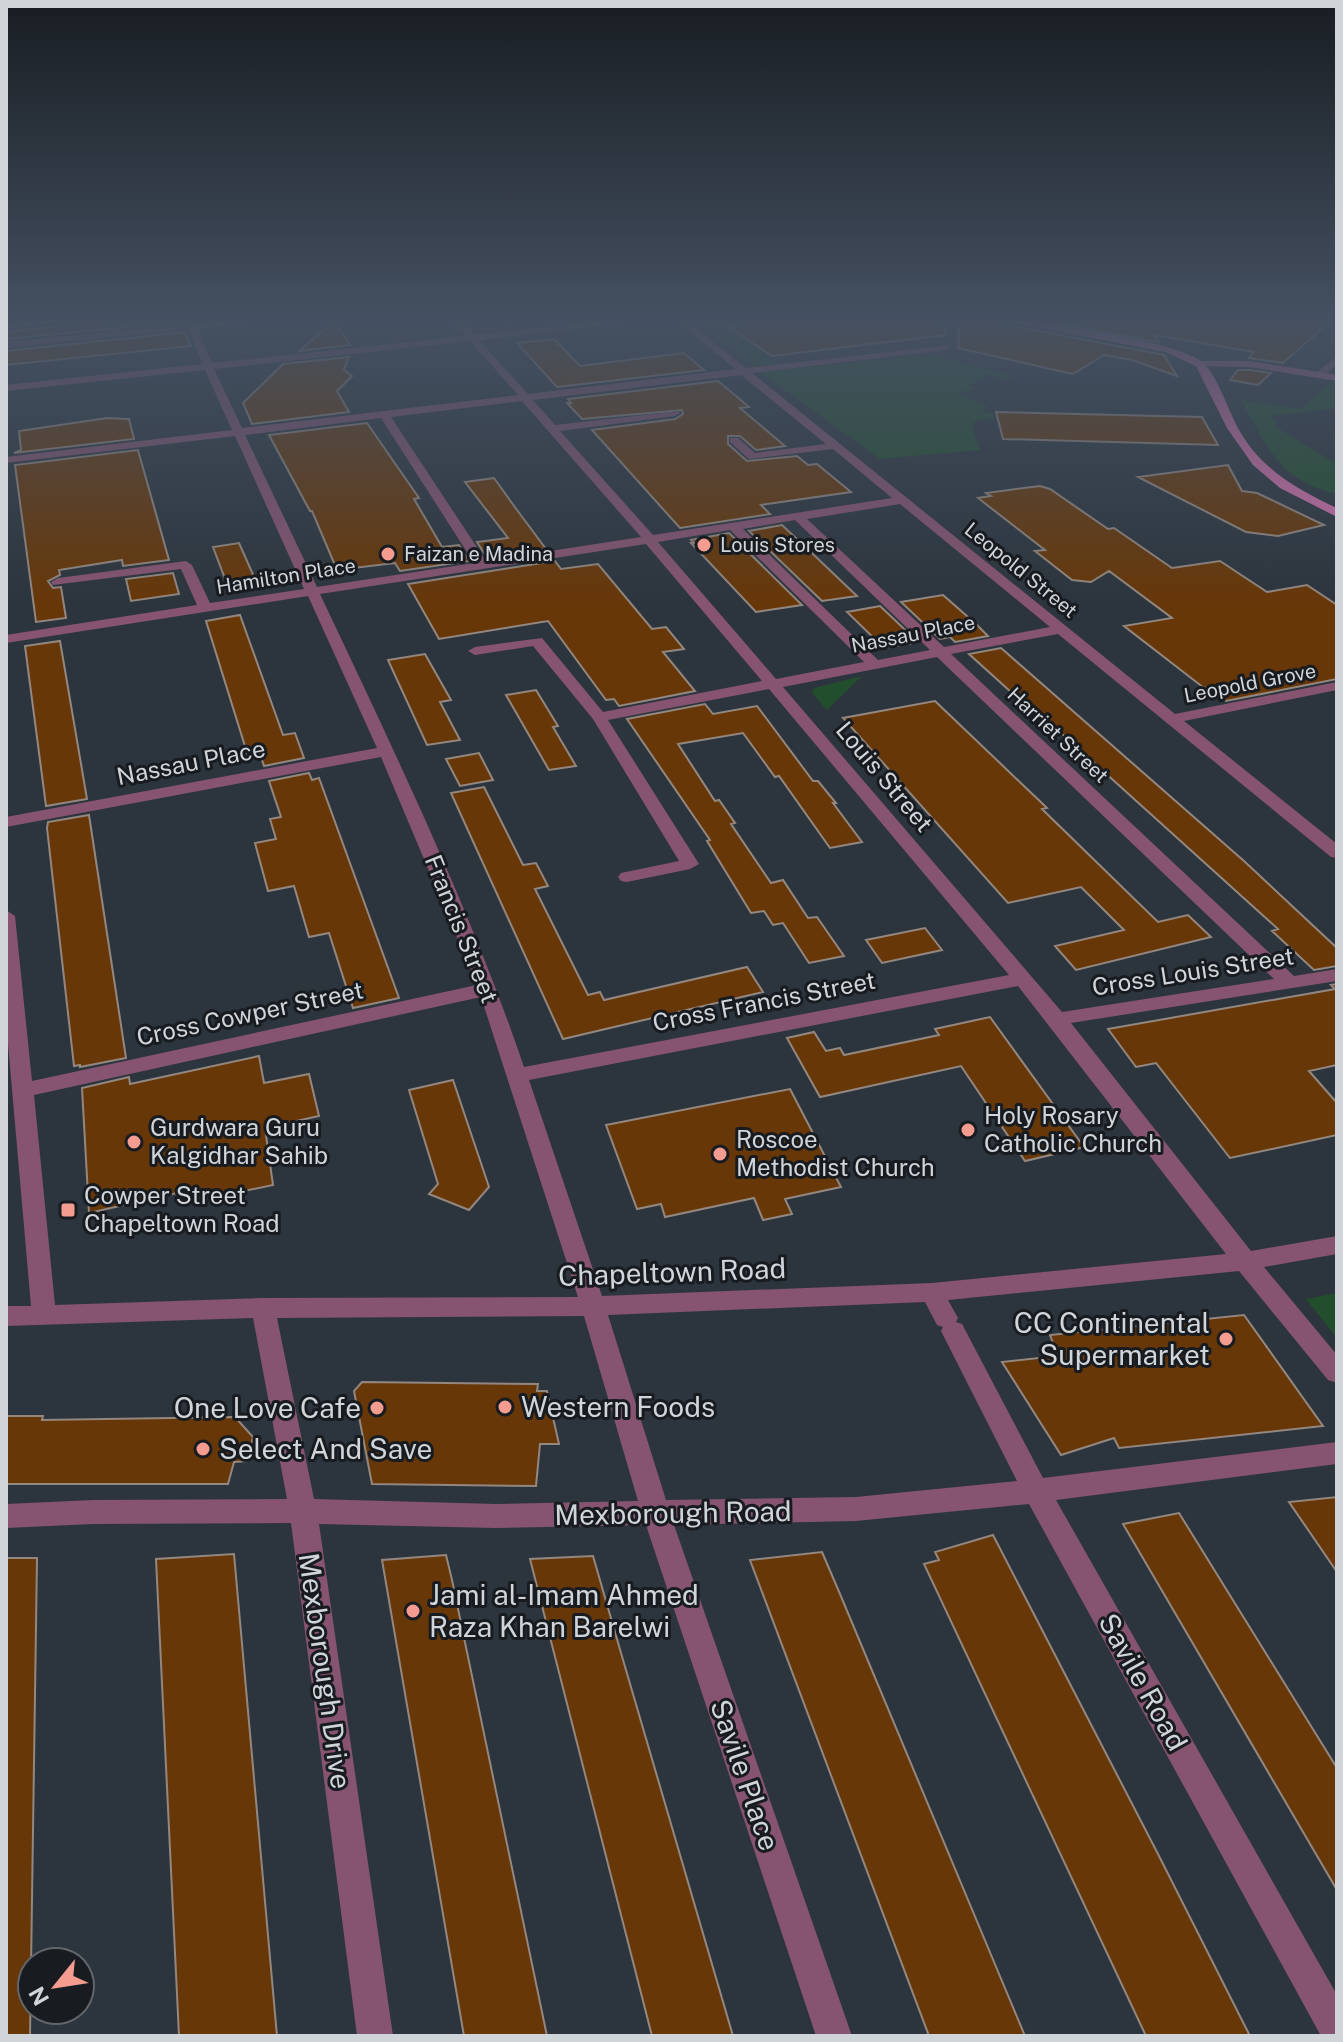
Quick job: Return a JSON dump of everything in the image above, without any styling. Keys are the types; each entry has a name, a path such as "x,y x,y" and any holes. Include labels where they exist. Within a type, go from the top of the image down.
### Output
{"main road":[{"path":"1226,414 1256,462 1295,492 1337,513"}],"street":[{"name":"Francis Street","path":"232,414 386,751 488,989 593,1306 656,1514"},
{"path":"6,460 399,414"},
{"name":"Louis Street","path":"539,414 651,541 1057,1019 1245,1261 1337,1373"},
{"path":"552,429 665,414"},
{"name":"Leopold Street","path":"795,414 1337,853"},
{"path":"385,416 482,565"},
{"path":"734,440 753,457 834,446"},
{"name":"Hamilton Place","path":"6,639 903,500"},
{"name":"Harriet Street","path":"798,517 1290,983"},
{"path":"734,527 874,664"},
{"path":"58,582 165,565 186,565 205,608"},
{"name":"Nassau Place","path":"599,717 1062,629"},
{"path":"475,651 537,641 599,717 690,864 627,877"},
{"name":"Leopold Grove","path":"1171,719 1337,686"},
{"name":"Nassau Place","path":"6,822 386,751"},
{"path":"6,916 44,1314"},
{"name":"Cross Louis Street","path":"1057,1019 1337,975"},
{"name":"Cross Francis Street","path":"515,1076 1022,979"},
{"name":"Cross Cowper Street","path":"23,1090 488,989"},
{"name":"Chapeltown Road","path":"6,1316 263,1308 593,1306 932,1292 1245,1261 1337,1245"},
{"name":"Savile Road","path":"932,1292 1036,1491 1337,2030"},
{"name":"Mexborough Drive","path":"263,1308 303,1511 375,2036"},
{"name":"Mexborough Road","path":"6,1516 93,1512 303,1511 496,1516 856,1509 1036,1491 1337,1453"},
{"name":"Savile Place","path":"656,1514 834,2036"}],"green space":[{"path":"818,414 994,414 993,418 975,421 972,426 980,450 880,459"},
{"path":"1249,414 1284,414 1270,416 1278,424 1274,426 1337,464 1337,494 1301,481 1267,446"},
{"path":"862,676 827,710 812,693 814,688"},
{"path":"1337,1293 1337,1338 1306,1299"}],"building":[{"path":"248,414 330,414 252,424"},
{"path":"578,414 634,414 582,419"},
{"path":"683,414 747,414 785,446 756,450 740,436 728,436 728,444 747,461 797,456 808,465 817,464 851,492 761,505 770,514 680,528 592,430 675,419"},
{"path":"997,414 1202,417 1218,445 1003,439"},
{"path":"107,418 129,419 134,439 14,453 21,450 19,431"},
{"path":"367,423 419,498 414,499 442,547 459,545 469,561 400,571 395,563 337,570 312,511 269,435"},
{"path":"138,450 169,560 123,566 122,560 59,570 60,575 48,581 53,588 61,587 66,618 36,622 15,465"},
{"path":"1228,465 1242,491 1257,493 1324,525 1278,536 1246,532 1138,477"},
{"path":"494,478 546,549 487,558 477,542 508,538 465,482"},
{"path":"1040,486 1050,489 1108,529 1114,528 1172,568 1220,561 1267,592 1307,585 1337,605 1337,679 1226,701 1208,687 1204,688 1124,626 1172,618 1109,571 1091,582 1072,580 1035,551 1045,550 978,498 991,496 986,493"},
{"path":"782,525 857,596 822,601 749,531"},
{"path":"729,533 802,605 756,612 691,543 694,543 691,540"},
{"path":"239,543 259,588 230,592 213,547"},
{"path":"555,561 561,569 598,564 652,629 666,627 684,649 663,652 695,691 619,706 614,699 606,700 548,621 439,639 408,584"},
{"path":"173,573 179,594 131,601 126,579"},
{"path":"943,595 988,636 955,642 950,637 940,639 901,602"},
{"path":"880,606 918,642 884,648 847,612"},
{"path":"240,615 283,735 295,733 304,758 264,766 261,757 249,759 206,621"},
{"path":"60,641 87,799 46,806 25,646"},
{"path":"1001,648 1244,861 1337,948 1337,966 1314,970 1272,931 1278,929 1026,701 1022,702 969,654"},
{"path":"425,654 451,700 440,702 460,740 427,745 388,660"},
{"path":"536,690 558,726 553,727 576,766 549,770 506,695"},
{"path":"935,701 1047,808 1042,809 1158,922 1188,915 1211,937 1076,970 1055,946 1124,930 1081,887 1008,903 843,718"},
{"path":"705,704 713,714 757,706 813,781 818,781 836,803 833,803 862,842 830,848 779,776 775,777 743,733 678,744 715,801 719,800 735,823 731,824 771,883 783,880 808,918 817,917 844,956 809,963 783,923 773,925 764,911 751,913 707,841 710,840 627,719"},
{"path":"479,753 493,780 460,786 446,759"},
{"path":"309,773 312,780 319,778 399,998 353,1008 329,933 309,937 294,886 268,891 255,843 276,839 270,819 281,817 269,781"},
{"path":"484,787 523,865 536,863 548,886 535,889 588,995 600,992 604,1000 747,967 763,992 563,1039 451,793"},
{"path":"89,815 126,1058 80,1067 74,1066 47,828 48,822"},
{"path":"925,928 942,950 882,963 866,940"},
{"path":"1337,984 1337,1065 1309,1071 1337,1103 1337,1135 1230,1158 1156,1063 1136,1067 1108,1029 1335,989 1331,985"},
{"path":"990,1017 1084,1147 1025,1161 961,1066 820,1097 787,1038 814,1032 826,1051 840,1048 844,1055 939,1035 935,1029"},
{"path":"259,1056 264,1083 309,1074 319,1116 265,1128 273,1185 191,1202 190,1190 89,1213 82,1088 129,1077 130,1084"},
{"path":"453,1080 489,1187 469,1210 429,1194 438,1184 409,1090"},
{"name":"Roscoe Methodist Church","path":"790,1089 841,1187 785,1199 792,1214 763,1220 754,1198 665,1217 661,1204 637,1209 606,1125"},
{"path":"1244,1315 1323,1426 1119,1448 1114,1438 1061,1455 1002,1362 1058,1356 1050,1335"},
{"path":"362,1382 538,1384 537,1391 547,1391 559,1444 540,1444 536,1486 372,1484 354,1391"},
{"path":"6,1416 43,1416 42,1420 235,1417 253,1437 247,1461 234,1462 228,1484 6,1484"},
{"path":"1337,1497 1337,1572 1289,1502"},
{"path":"1179,1513 1337,1768 1337,1890 1123,1524"},
{"path":"993,1535 1250,2036 1146,2036 924,1564 939,1560 935,1552"},
{"path":"822,1552 1025,2036 929,2036 750,1560"},
{"path":"234,1554 277,2036 179,2036 156,1559"},
{"path":"446,1555 547,2036 464,2036 382,1560"},
{"path":"593,1556 733,2036 652,2036 530,1559"},
{"path":"6,1558 37,1558 31,1946 16,1946 16,2026 30,2026 30,2036 6,2036"}],"place":[{"name":"Louis Stores","path":"704,545"},
{"name":"Faizan e Madina","path":"388,554"},
{"name":"Holy Rosary Catholic Church","path":"968,1130"},
{"name":"Gurdwara Guru Kalgidhar Sahib","path":"134,1142"},
{"name":"Roscoe Methodist Church","path":"720,1154"},
{"name":"Cowper Street Chapeltown Road","path":"68,1210"},
{"name":"CC Continental Supermarket","path":"1226,1339"},
{"name":"Western Foods","path":"505,1407"},
{"name":"One Love Cafe","path":"377,1408"},
{"name":"Select And Save","path":"203,1449"},
{"name":"Jami al-Imam Ahmed Raza Khan Barelwi","path":"413,1611"}]}
